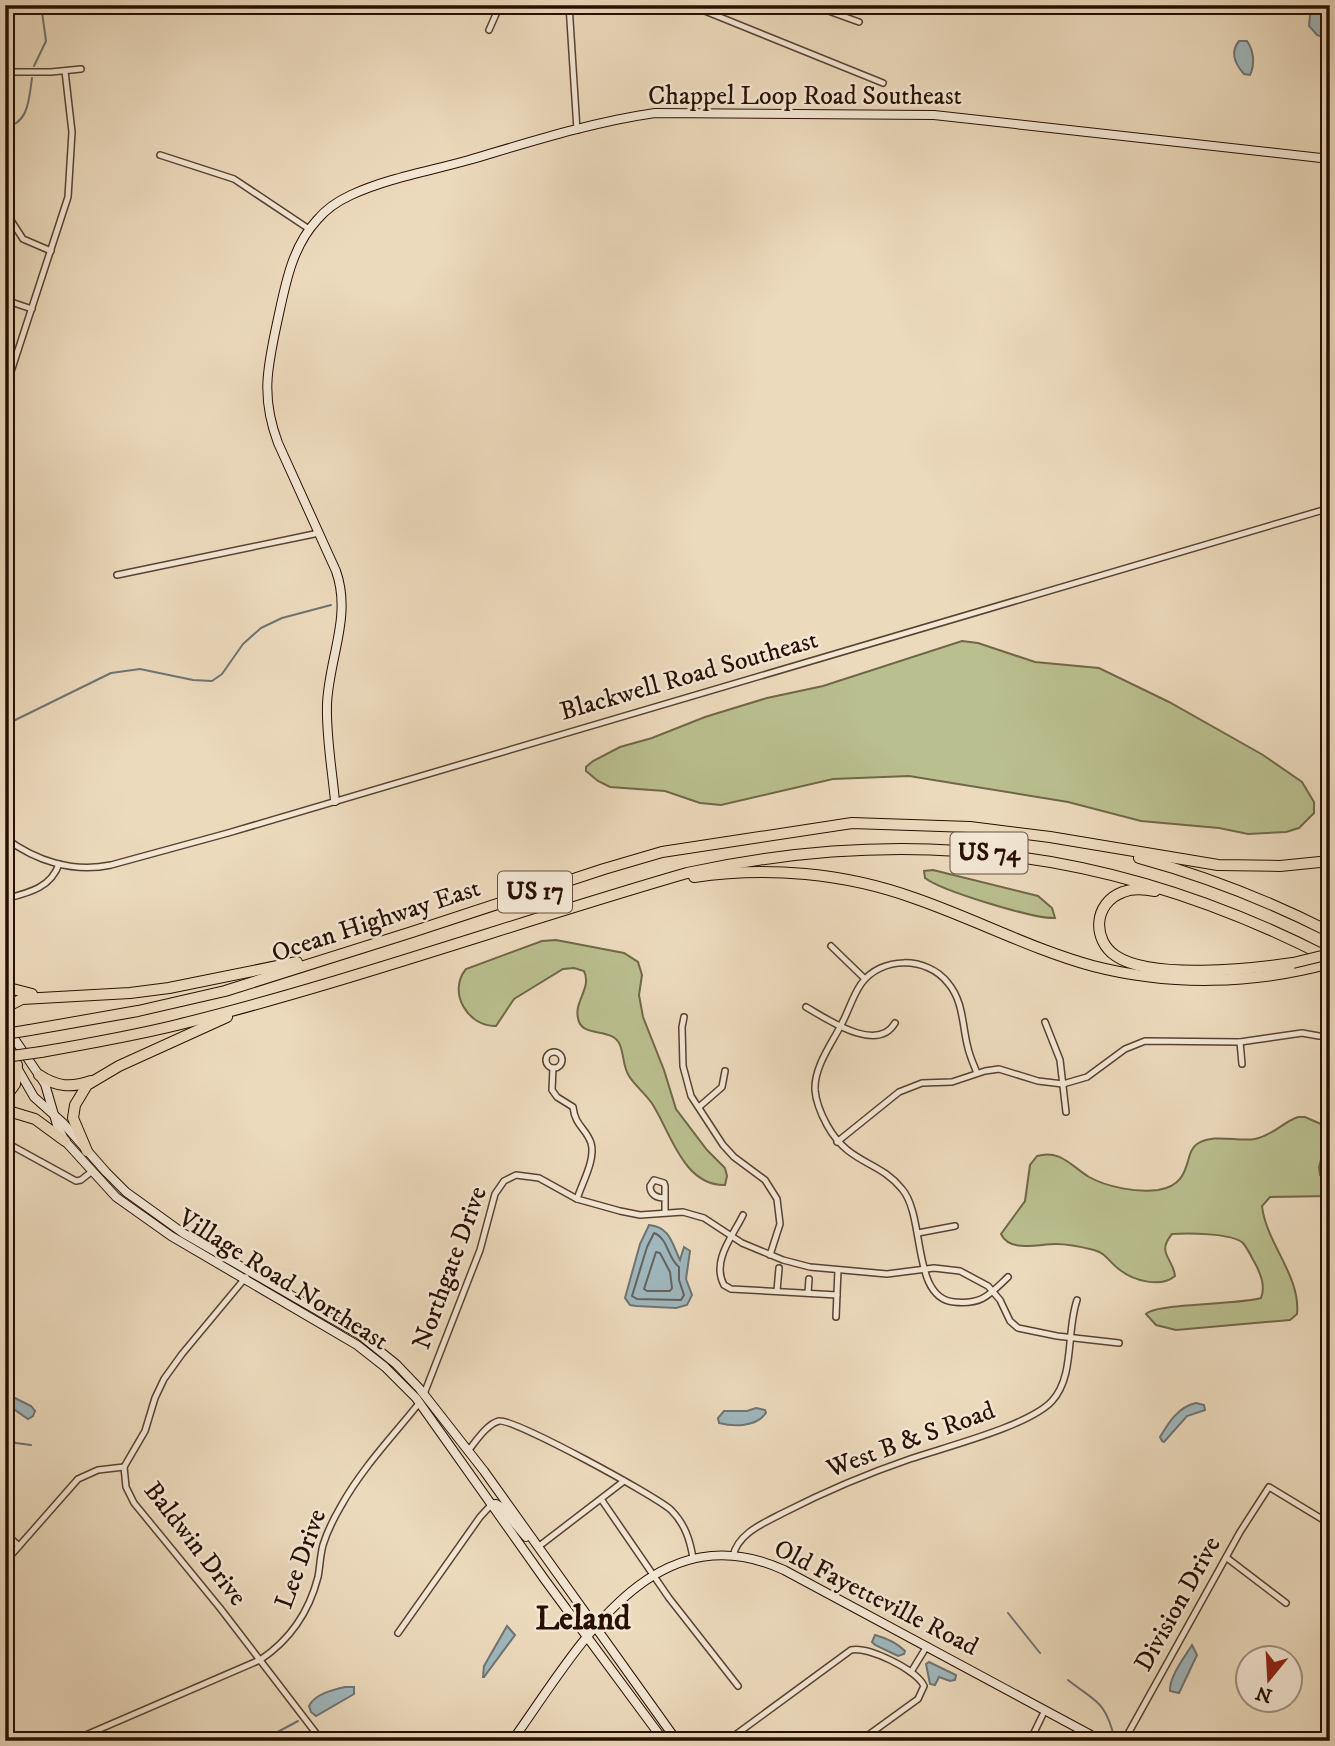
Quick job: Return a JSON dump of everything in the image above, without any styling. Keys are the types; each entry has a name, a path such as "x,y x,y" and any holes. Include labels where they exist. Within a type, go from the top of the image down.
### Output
{"highway":[{"name":"Ocean Highway East","path":"5,1034 138,1011 225,991 662,852 852,823 970,827 1050,837"},
{"path":"1050,837 1218,865 1280,866 1330,861"},
{"name":"US 74","path":"1050,837 1176,869 1262,901 1330,932"},
{"name":"US 74","path":"634,888 687,873 769,857 896,848 973,852 1048,861 1134,880 1206,903 1282,934 1330,959"},
{"path":"634,888 729,874 772,872 821,876 911,897 1042,950 1111,970 1151,976 1222,980 1305,970 1330,959"},
{"name":"Ocean Highway East","path":"5,1057 175,1026 296,993 634,888"},
{"path":"1206,903 1148,890 1122,892 1109,900 1101,913 1098,926 1101,940 1116,956 1147,966 1229,970 1330,959"},
{"path":"5,1018 7,1010 15,1001 46,996 130,993 169,988 345,952"},
{"path":"5,987 46,996"},
{"path":"87,1151 73,1118 78,1098 87,1085 224,1018 296,993"},
{"path":"5,1098 15,1084 17,1065"},
{"path":"39,1076 60,1086 94,1080"},
{"path":"5,1110 35,1119 65,1141"}],"street":[{"path":"489,30 500,5"},
{"path":"569,5 577,130"},
{"path":"690,5 883,83"},
{"path":"813,5 859,22"},
{"path":"5,72 81,69"},
{"path":"5,390 67,201 72,132 65,71"},
{"name":"Chappel Loop Road Southeast","path":"335,801 327,702 341,629 342,590 337,571 270,423 266,394 267,369 296,251 309,229 328,209 354,194 426,171 577,130 655,113 910,113 1330,159"},
{"path":"160,155 234,179 309,229"},
{"path":"5,211 23,239 51,251"},
{"path":"5,300 32,309"},
{"name":"Blackwell Road Southeast","path":"5,838 27,853 59,864 92,868 111,865 1330,508"},
{"path":"117,575 319,533"},
{"path":"5,899 44,885 55,876 59,864"},
{"path":"831,946 865,979"},
{"path":"977,1073 968,1049 959,1003 952,989 929,967 905,962 882,967 865,979 857,990 820,1065 815,1086 818,1106 837,1142 852,1156 900,1185 912,1205 924,1269 937,1295 947,1301 974,1303 993,1292 1008,1276"},
{"path":"806,1007 855,1032 876,1035 887,1032 895,1023"},
{"path":"684,1017 684,1072 688,1090 723,1145 759,1174 774,1192 780,1217 779,1231 770,1255"},
{"path":"1045,1022 1058,1052 1066,1112"},
{"path":"5,1025 48,1090 65,1141 91,1172 97,1173 138,1208 168,1223"},
{"path":"837,1142 907,1088 922,1083 958,1081 977,1073 1007,1070 1038,1082 1063,1084 1087,1077 1125,1049 1145,1041 1240,1042 1302,1033 1320,1036"},
{"path":"1240,1042 1242,1064"},
{"path":"5,1047 34,1097 55,1115 127,1192 168,1223"},
{"path":"553,1068 552,1090 557,1097 573,1107 574,1118 591,1142 591,1158 577,1199"},
{"path":"699,1107 722,1087 725,1071"},
{"path":"5,1142 76,1181 91,1172"},
{"name":"Village Road Northeast","path":"91,1172 116,1197 144,1219 360,1335 396,1364 424,1394 468,1451 677,1741"},
{"name":"Northgate Drive","path":"420,1403 480,1251 492,1202 498,1187 509,1177 539,1178 577,1199 640,1215 683,1212 704,1218 730,1237 800,1265 893,1274 943,1268 960,1271 982,1282 993,1292 1010,1321 1018,1328 1069,1338 1119,1343"},
{"path":"665,1198 665,1212"},
{"path":"743,1215 724,1251 720,1268 724,1286 732,1289 837,1295"},
{"name":"Village Road Northeast","path":"168,1223 356,1345 400,1381 420,1403 491,1505 664,1741"},
{"path":"918,1233 955,1226"},
{"path":"777,1291 779,1268"},
{"path":"836,1317 838,1270"},
{"path":"5,1562 78,1479 98,1471 124,1467 145,1431 164,1379 247,1276"},
{"path":"808,1293 809,1279"},
{"name":"West B & S Road","path":"733,1556 735,1546 741,1538 767,1521 836,1487 996,1431 1046,1407 1064,1382 1077,1300"},
{"name":"Lee Drive","path":"72,1741 260,1660 280,1645 302,1619 318,1577 323,1547 331,1525 358,1478 420,1403"},
{"path":"468,1451 491,1425 504,1421 624,1481 671,1510 690,1540 693,1558"},
{"name":"Baldwin Drive","path":"124,1467 126,1487 134,1503 322,1741"},
{"path":"398,1633 491,1505 501,1507 514,1525 540,1550 624,1481"},
{"name":"Division Drive","path":"1124,1741 1269,1487 1330,1524"},
{"path":"600,1499 669,1598 738,1686"},
{"path":"5,1533 19,1546"},
{"name":"Old Fayetteville Road","path":"512,1741 586,1635 630,1591 653,1574 693,1558 733,1556 758,1560 784,1570 1102,1741"},
{"path":"1227,1558 1286,1603"},
{"path":"911,1672 927,1646"},
{"path":"727,1741 851,1650 866,1649 911,1672 923,1683 921,1695 860,1741"},
{"path":"1030,1741 1045,1710"}],"green space":[{"path":"962,641 978,643 1035,662 1099,668 1169,702 1263,755 1302,782 1314,802 1314,813 1299,828 1286,832 1248,834 1219,828 1141,821 1068,802 909,776 833,779 721,805 700,803 665,791 610,787 586,771 586,767 593,761 620,747 652,738 705,717 767,698 823,686"},
{"path":"933,870 1038,896 1052,908 1055,918 1009,909 950,890 925,878 924,871"},
{"path":"556,940 624,953 638,962 642,975 639,995 643,1017 676,1109 707,1150 725,1168 725,1185 711,1183 699,1177 680,1156 653,1105 629,1076 616,1039 590,1031 580,1024 577,1012 585,989 584,971 563,969 514,999 496,1026 477,1021 463,1006 459,988 466,969 542,941"},
{"path":"1298,1117 1305,1117 1330,1128 1330,1155 1321,1160 1319,1167 1320,1175 1330,1179 1330,1196 1270,1197 1262,1206 1270,1233 1294,1286 1297,1314 1290,1320 1176,1330 1156,1325 1146,1314 1165,1308 1261,1298 1262,1282 1249,1251 1243,1243 1229,1237 1172,1234 1165,1251 1175,1276 1162,1282 1148,1282 1126,1274 1102,1253 1094,1250 1061,1244 1018,1246 1005,1240 1001,1234 1025,1201 1030,1165 1037,1156 1045,1154 1059,1157 1096,1181 1113,1186 1141,1191 1158,1190 1177,1182 1197,1144 1211,1139 1255,1139"}],"water":[{"path":"1311,5 1330,5 1325,38 1317,35 1309,26"},
{"path":"1239,41 1247,41 1251,49 1253,62 1250,75 1244,74 1236,62 1234,54"},
{"path":"649,1225 666,1232 680,1260 684,1247 690,1251 686,1279 692,1295 687,1305 676,1308 636,1306 630,1305 625,1298 640,1244"},
{"path":"5,1393 31,1406 35,1411 33,1416 28,1419 5,1403"},
{"path":"1196,1403 1204,1405 1205,1410 1187,1416 1164,1442 1162,1441 1160,1437 1175,1416"},
{"path":"756,1408 765,1410 766,1413 757,1421 738,1425 719,1423 718,1418 724,1411 747,1411"},
{"path":"507,1626 515,1635 483,1677 484,1666"},
{"path":"875,1635 898,1646 905,1651 904,1654 898,1656 875,1645 872,1642"},
{"path":"1192,1645 1197,1655 1179,1693 1170,1691 1174,1674"},
{"path":"929,1662 956,1675 955,1680 939,1677 935,1685 930,1684 926,1664"},
{"path":"345,1687 354,1687 354,1694 316,1716 311,1712 309,1706 315,1698"}],"waterway":[{"path":"34,66 46,41 41,5"},
{"path":"5,127 13,125 23,115 32,78"},
{"path":"5,725 111,673 140,669 193,680 212,681 222,674 243,644 261,628 282,618 331,605"},
{"path":"5,1438 31,1445"},
{"path":"1008,1613 1040,1653"},
{"path":"1068,1680 1099,1704 1108,1717 1115,1740"},
{"path":"261,1741 298,1721"}],"district":[{"name":"Leland","path":"583,1619"}]}
